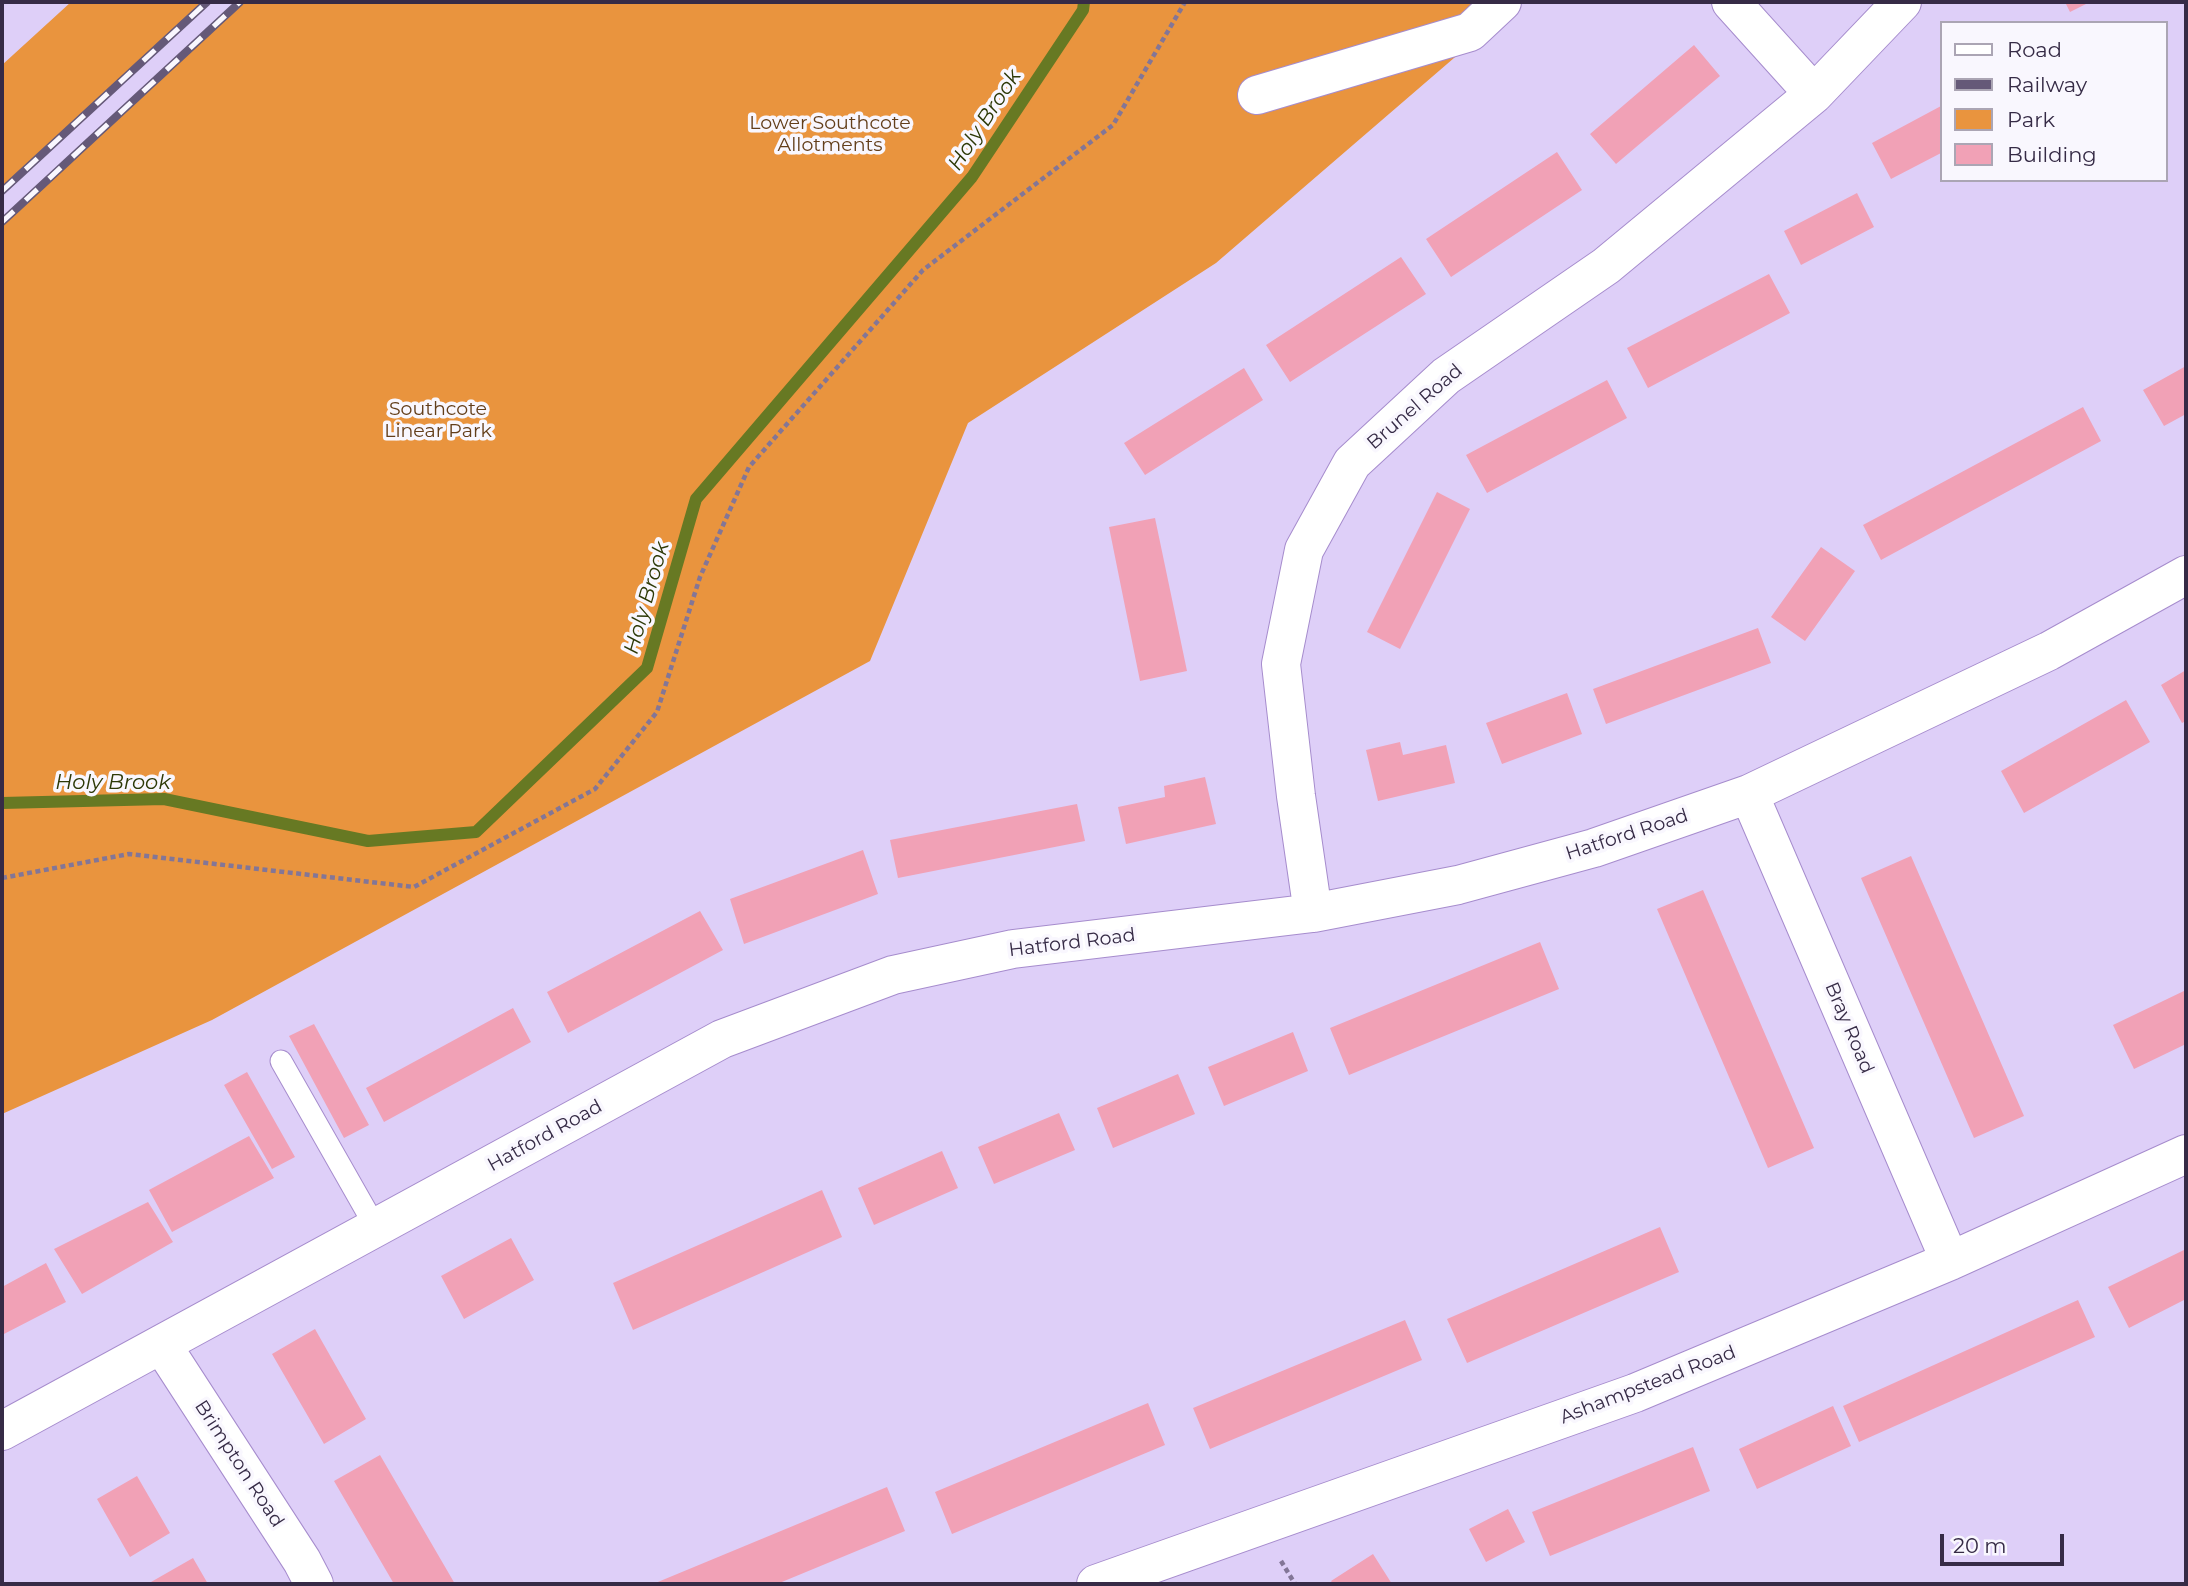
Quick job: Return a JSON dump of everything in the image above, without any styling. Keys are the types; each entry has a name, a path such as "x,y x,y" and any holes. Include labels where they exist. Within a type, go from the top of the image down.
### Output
{"street":[{"path":"1257,95 1470,32 1502,2"},
{"path":"1731,2 1814,94"},
{"name":"Brunel Road","path":"1313,913 1281,664 1304,550 1352,463 1446,376 1606,266 1814,94 1902,2"},
{"name":"Hatford Road","path":"2,1431 722,1039 893,975 1013,949 1313,913 1458,885 1594,848 1749,794 2049,650 2186,575"},
{"name":"Bray Road","path":"1749,794 1950,1261"},
{"name":"Ashampstead Road","path":"1096,1584 1635,1393 1950,1261 2186,1154"},
{"name":"Brimpton Road","path":"162,1345 302,1561 314,1584"}],"lane":[{"path":"281,1060 376,1228"}],"path":[{"path":"2,878 129,853 414,887 595,789 657,712 699,577 749,467 923,270 1112,125 1185,2"}],"green space":[{"path":"71,2 207,2 2,189 2,65"},
{"name":"Southcote Linear Park","path":"240,2 1519,2 1216,263 968,423 870,661 212,1020 2,1114 2,223"}],"building":[{"path":"2065,2 2090,2 2070,12"},
{"path":"1694,45 1720,76 1616,164 1590,134"},
{"path":"1940,107 1940,154 1891,179 1872,143"},
{"path":"1557,152 1582,190 1451,277 1426,239"},
{"path":"1857,193 1874,227 1801,265 1784,231"},
{"path":"1401,257 1426,294 1290,382 1266,345"},
{"path":"1769,274 1790,313 1648,388 1627,348"},
{"path":"2186,366 2186,414 2164,426 2143,390"},
{"path":"1244,368 1263,400 1145,475 1124,443"},
{"path":"1607,380 1627,418 1487,493 1466,455"},
{"path":"2083,407 2101,441 1881,560 1863,525"},
{"path":"1437,492 1470,509 1400,649 1367,632"},
{"path":"1155,518 1187,671 1140,681 1109,527"},
{"path":"1821,547 1855,571 1805,641 1771,617"},
{"path":"1758,628 1771,663 1606,724 1593,689"},
{"path":"2186,670 2186,721 2182,723 2161,685"},
{"path":"1567,693 1582,734 1502,764 1486,723"},
{"path":"2126,700 2150,742 2024,813 2001,771"},
{"path":"1400,742 1403,755 1446,745 1455,783 1378,801 1366,750"},
{"path":"1205,777 1216,824 1126,844 1118,807 1165,797 1164,786"},
{"path":"1077,804 1085,841 898,878 890,840"},
{"path":"863,850 878,894 744,944 730,899"},
{"path":"1911,856 2024,1116 1974,1138 1861,878"},
{"path":"1703,890 1814,1148 1768,1168 1657,909"},
{"path":"700,911 723,950 568,1033 547,992"},
{"path":"1540,942 1559,989 1349,1075 1330,1028"},
{"path":"2186,990 2186,1044 2134,1069 2113,1025"},
{"path":"513,1008 531,1042 384,1122 366,1088"},
{"path":"314,1024 369,1125 344,1138 289,1036"},
{"path":"1293,1032 1308,1071 1224,1106 1208,1067"},
{"path":"247,1072 295,1157 272,1169 224,1085"},
{"path":"1178,1074 1195,1114 1113,1148 1097,1108"},
{"path":"1059,1113 1075,1150 994,1184 978,1147"},
{"path":"249,1136 274,1178 172,1232 149,1190"},
{"path":"942,1151 958,1188 874,1225 858,1188"},
{"path":"822,1190 842,1237 633,1330 613,1283"},
{"path":"148,1202 173,1242 82,1294 54,1249"},
{"path":"1660,1227 1679,1272 1467,1363 1447,1319"},
{"path":"511,1238 534,1280 464,1319 441,1276"},
{"path":"2186,1249 2186,1299 2129,1328 2108,1287"},
{"path":"46,1263 66,1302 2,1335 2,1287"},
{"path":"2078,1300 2095,1337 1859,1442 1843,1406"},
{"path":"1405,1320 1422,1360 1210,1449 1193,1408"},
{"path":"315,1329 366,1419 324,1444 272,1354"},
{"path":"1148,1403 1165,1445 952,1534 935,1492"},
{"path":"1833,1406 1851,1446 1757,1489 1739,1449"},
{"path":"1693,1447 1710,1491 1550,1556 1532,1512"},
{"path":"380,1455 455,1584 394,1584 334,1481"},
{"path":"137,1476 170,1533 130,1557 97,1499"},
{"path":"887,1487 905,1531 777,1584 653,1584"},
{"path":"1508,1509 1525,1542 1486,1562 1469,1529"},
{"path":"1373,1554 1392,1584 1333,1584 1331,1581"},
{"path":"193,1558 208,1584 152,1584 151,1582"}],"waterway":[{"name":"Holy Brook","path":"2,803 164,799 368,841 476,832 647,668 696,499 972,177 1083,10 1084,2"}],"railway":[{"path":"2,191 207,2"},
{"path":"2,222 240,2"}],"park label":[{"name":"Lower Southcote Allotments","path":"830,134"}]}
